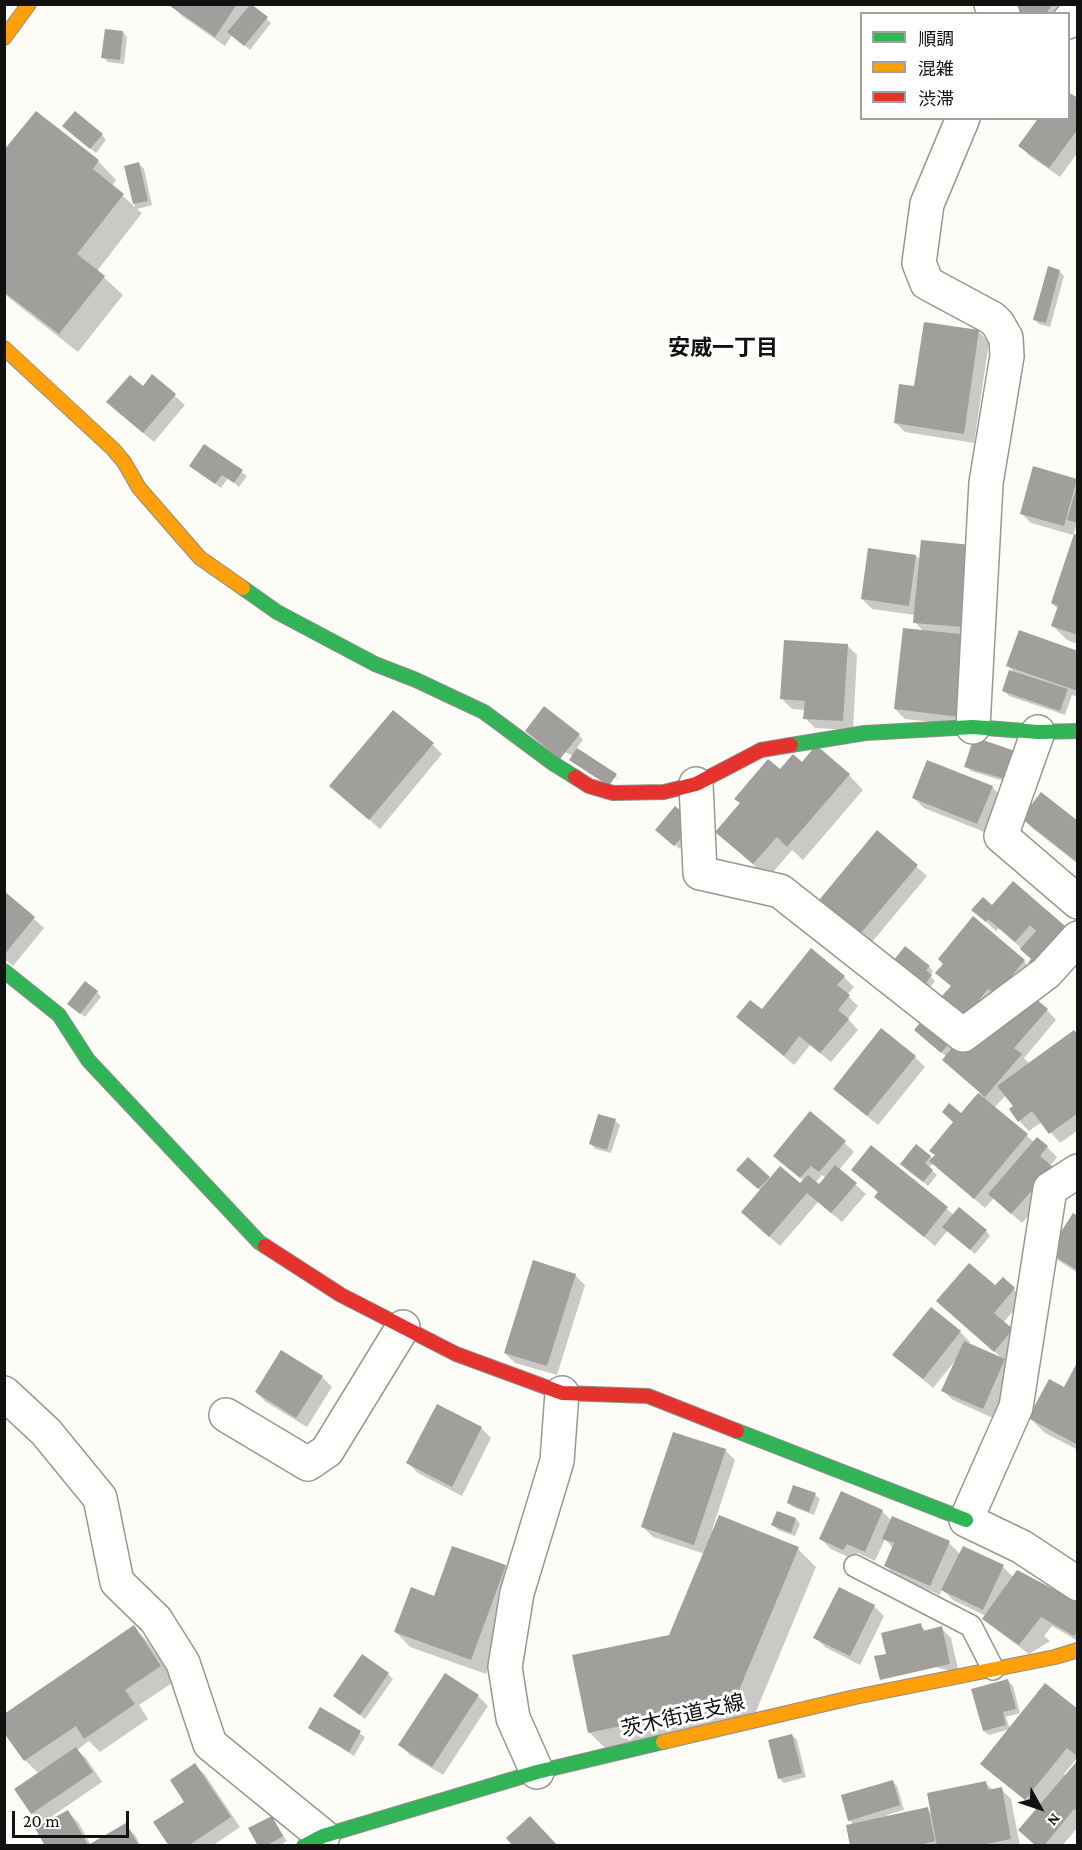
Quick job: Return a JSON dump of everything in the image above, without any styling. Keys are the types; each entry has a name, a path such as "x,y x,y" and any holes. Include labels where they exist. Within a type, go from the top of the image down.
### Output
{"street":[{"path":"4,38 29,4"},
{"path":"962,120 927,204 919,262 927,283 992,318 1006,339 1007,356 986,483 973,727"},
{"path":"4,348 113,449 124,462 139,488 200,558 277,612 375,664 416,680 484,712 554,764 589,786 613,793 664,792 696,784 761,750 865,733 973,727 1038,732 1077,730"},
{"path":"1038,732 1001,836 1077,902"},
{"path":"696,784 700,873 780,891 963,1035 1046,973 1077,938"},
{"path":"4,970 59,1015 88,1060 259,1242 341,1295 456,1354 562,1393 648,1396 966,1520 1022,1547 1077,1584"},
{"path":"966,1520 1016,1407 1050,1189 1077,1171"},
{"path":"226,1415 308,1464 327,1451 404,1327"},
{"path":"4,1393 46,1432 100,1498 117,1582 156,1620 183,1663 210,1744 323,1837"},
{"path":"537,1772 513,1718 505,1667 517,1593 557,1461 562,1393"},
{"name":"茨木街道支線","path":"323,1837 537,1772 843,1699 1077,1650"}],"lane":[{"path":"855,1566 971,1626 993,1669"},
{"path":"323,1837 359,1845"}],"building":[{"path":"171,4 237,4 215,37 170,6"},
{"path":"251,4 268,17 244,46 227,32"},
{"path":"1010,5 1052,5 1047,12 1019,12"},
{"path":"105,29 123,31 120,60 101,58"},
{"path":"1070,93 1078,98 1078,129 1049,168 1018,146 1037,120 1070,120"},
{"path":"36,111 99,160 93,169 124,194 77,254 105,276 59,334 4,292 4,150"},
{"path":"75,111 103,134 90,149 62,126"},
{"path":"139,162 148,201 133,204 124,166"},
{"path":"1048,266 1060,270 1046,323 1033,320"},
{"path":"924,322 979,330 964,434 894,423 899,384 914,386"},
{"path":"152,374 176,394 143,433 106,402 130,375 143,386"},
{"path":"204,444 243,470 234,483 222,475 215,484 189,466"},
{"path":"1033,466 1077,479 1064,526 1020,514"},
{"path":"1078,486 1078,523 1067,520"},
{"path":"1074,534 1078,535 1078,635 1051,626 1058,606 1051,603"},
{"path":"921,540 972,545 964,627 913,623"},
{"path":"868,548 916,555 909,606 861,599"},
{"path":"903,628 970,635 960,717 894,709"},
{"path":"1019,630 1078,651 1078,691 1006,666"},
{"path":"784,640 848,644 843,721 803,719 805,701 780,699"},
{"path":"1009,670 1068,689 1060,711 1002,691"},
{"path":"544,706 580,734 560,759 525,731"},
{"path":"393,710 434,743 369,820 329,786"},
{"path":"974,737 1015,751 1005,779 964,767"},
{"path":"816,745 850,774 787,847 777,837 753,864 715,832 740,803 734,799 768,759 780,769 793,754 802,762"},
{"path":"577,748 617,774 609,786 569,760"},
{"path":"927,760 993,786 977,824 912,798"},
{"path":"1041,792 1078,821 1078,863 1021,818"},
{"path":"675,806 694,822 674,846 655,830"},
{"path":"877,830 918,865 856,939 815,905"},
{"path":"1013,881 1072,932 1038,971 1028,963 1031,959 1020,949 1036,931 1030,925 1015,942 988,919 986,922 971,910 983,897 992,905"},
{"path":"4,891 35,917 4,955"},
{"path":"973,916 1025,960 996,995 988,989 965,1017 941,997 951,986 935,973 943,964 938,959"},
{"path":"905,946 930,966 926,970 932,975 920,991 889,966"},
{"path":"811,948 845,976 837,985 850,995 838,1010 849,1019 820,1053 799,1036 784,1056 736,1017 750,1000 762,1009"},
{"path":"85,981 98,991 80,1014 67,1004"},
{"path":"1030,994 1048,1009 1014,1048 1022,1054 985,1097 942,1060 956,1043"},
{"path":"928,1013 955,1036 941,1053 914,1030"},
{"path":"881,1028 916,1056 867,1116 833,1089"},
{"path":"1074,1030 1078,1035 1078,1113 1049,1134 1032,1111 1018,1122 1009,1109 1013,1106 997,1086"},
{"path":"978,1093 1028,1134 974,1199 929,1161 935,1155 929,1151 953,1122 942,1112 949,1103 961,1113"},
{"path":"810,1111 846,1141 819,1172 811,1166 800,1178 773,1156"},
{"path":"598,1114 616,1119 607,1150 589,1144"},
{"path":"1037,1137 1048,1146 1040,1156 1053,1167 1011,1214 988,1194"},
{"path":"916,1144 931,1156 925,1163 933,1170 923,1182 900,1164"},
{"path":"871,1145 948,1207 924,1237 874,1197 878,1192 851,1170"},
{"path":"748,1157 770,1177 758,1189 736,1170"},
{"path":"835,1165 857,1183 831,1213 807,1193 769,1237 741,1212 780,1166 800,1183 808,1175 819,1184"},
{"path":"959,1207 987,1230 970,1250 942,1227"},
{"path":"1073,1213 1078,1216 1078,1271 1048,1252"},
{"path":"533,1260 576,1274 547,1366 504,1353"},
{"path":"969,1263 995,1285 1003,1277 1015,1288 994,1313 1013,1329 994,1352 936,1301"},
{"path":"931,1307 961,1331 923,1379 892,1355"},
{"path":"964,1341 1005,1359 983,1409 941,1391"},
{"path":"281,1350 323,1376 296,1418 255,1392"},
{"path":"1078,1361 1078,1445 1028,1418 1049,1379 1064,1387"},
{"path":"437,1404 482,1427 452,1487 406,1463"},
{"path":"673,1432 726,1449 694,1545 641,1527"},
{"path":"793,1485 816,1493 809,1512 787,1503"},
{"path":"841,1491 883,1510 865,1552 847,1544 843,1550 819,1539"},
{"path":"777,1511 796,1518 791,1533 771,1525"},
{"path":"719,1515 799,1547 734,1702 588,1733 572,1655 669,1635"},
{"path":"892,1516 950,1541 930,1586 884,1566 894,1543 882,1539"},
{"path":"452,1546 506,1565 471,1660 394,1632 411,1587 434,1596"},
{"path":"963,1546 1004,1565 983,1610 941,1590"},
{"path":"1017,1570 1078,1602 1078,1630 1074,1636 1041,1617 1019,1645 982,1619"},
{"path":"839,1587 875,1605 850,1656 813,1638"},
{"path":"921,1623 923,1631 942,1626 950,1664 880,1680 874,1656 886,1654 881,1633"},
{"path":"134,1625 161,1666 125,1690 135,1704 84,1739 76,1726 24,1761 4,1733 4,1714"},
{"path":"362,1654 389,1673 360,1715 333,1696"},
{"path":"445,1673 479,1695 432,1767 398,1745"},
{"path":"1008,1679 1016,1709 1003,1712 1006,1725 983,1731 971,1689"},
{"path":"1045,1683 1078,1709 1078,1757 1067,1748 1025,1800 980,1764"},
{"path":"320,1707 361,1731 349,1752 308,1728"},
{"path":"792,1734 802,1773 778,1779 768,1740"},
{"path":"76,1747 93,1772 31,1814 14,1789"},
{"path":"1078,1760 1078,1812 1074,1809 1044,1846 1036,1846 1018,1830"},
{"path":"195,1763 231,1817 188,1846 169,1846 153,1822 184,1802 170,1780"},
{"path":"893,1780 900,1805 848,1821 841,1795"},
{"path":"986,1781 988,1790 1002,1787 1011,1839 976,1846 937,1846 927,1793"},
{"path":"928,1807 935,1841 916,1846 850,1846 846,1825"},
{"path":"68,1810 88,1845 126,1823 139,1846 45,1846 35,1828"},
{"path":"272,1816 283,1836 266,1846 258,1846 248,1828"},
{"path":"530,1816 558,1846 513,1846 506,1838"}],"traffic: fast":[{"path":"243,588 277,612 375,664 416,680 484,712 575,777"},
{"path":"791,745 865,733 973,727 1038,732 1078,731"},
{"path":"4,971 59,1015 88,1060 265,1246"},
{"path":"737,1431 966,1520"},
{"path":"304,1846 323,1836 537,1772 663,1742"}],"traffic: slow":[{"path":"4,38 29,4"},
{"path":"4,348 113,449 124,462 139,488 200,558 243,588"},
{"path":"663,1742 855,1697 1055,1657 1078,1650"}],"traffic: jam":[{"path":"575,777 589,786 613,793 664,792 696,784 761,750 791,745"},
{"path":"265,1246 341,1295 456,1354 562,1393 648,1396 737,1431"}],"district":[{"name":"安威一丁目","path":"723,348"}]}
